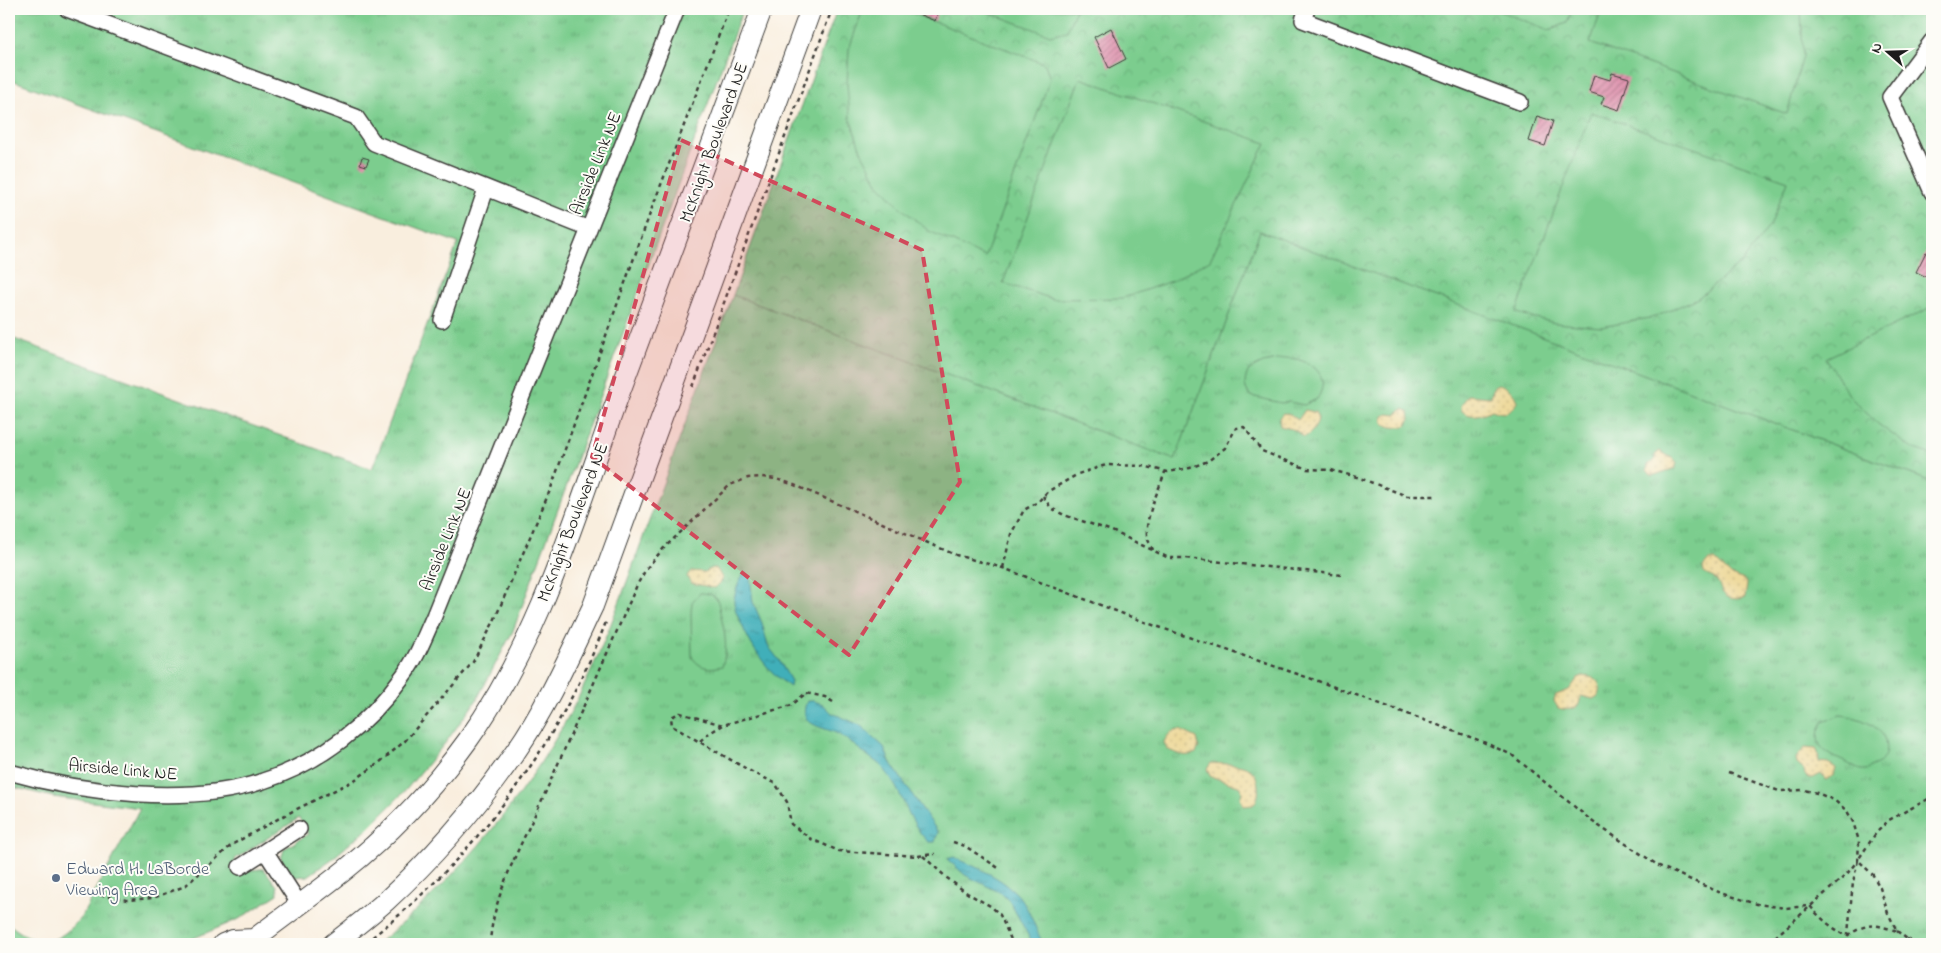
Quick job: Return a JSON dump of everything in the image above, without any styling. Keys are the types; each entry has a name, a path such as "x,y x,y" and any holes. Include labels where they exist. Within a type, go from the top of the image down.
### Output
{"main road":[{"name":"McKnight Boulevard NE","path":"249,942 347,869 429,788 467,741 496,698 525,642 554,575 762,9"},
{"path":"333,944 385,902 438,850 477,804 517,750 551,693 592,606 811,9"},
{"path":"223,944 233,940 249,942"}],"street":[{"path":"68,9 356,117 374,143 589,229"},
{"name":"Airside Link NE","path":"9,772 31,778 101,790 152,794 195,793 233,789 263,782 330,749 355,730 390,694 418,652 677,9"},
{"path":"1307,9 1303,20 1520,102"},
{"path":"1932,41 1890,97 1932,192"},
{"path":"442,320 486,188"},
{"path":"240,867 299,829"},
{"path":"265,851 300,905"}],"path":[{"path":"1003,568 1011,534 1024,510 1078,474 1106,465 1143,466 1166,472 1190,468 1208,461 1225,448 1236,428 1244,427 1262,451 1306,469 1331,470 1407,496 1435,496"},
{"path":"1154,551 1146,536 1153,505 1166,472"},
{"path":"490,944 494,914 515,858 646,569 663,549 730,485 748,478 762,477 776,479 810,492 956,555 1003,568 1150,624 1318,681 1481,741 1512,755 1593,822 1659,866 1721,894 1757,904 1785,908 1810,906"},
{"path":"1043,496 1051,508 1064,516 1112,531 1170,558 1341,574"},
{"path":"700,741 723,725 792,705 806,693 825,697 833,702"},
{"path":"723,725 680,713 670,717 672,726 752,772 775,783 787,802 791,824 811,839 839,851 923,856 936,854"},
{"path":"1729,773 1779,791 1804,790 1817,793 1834,800 1846,811 1853,822 1859,841 1847,944"},
{"path":"1765,944 1846,875 1876,833 1889,820 1932,797"},
{"path":"953,842 965,846 1000,869"},
{"path":"923,856 960,888 992,907 1000,915 1013,944"},
{"path":"1858,860 1873,875 1897,931"},
{"path":"1810,906 1820,919 1847,936"},
{"path":"1847,936 1866,925 1882,926 1897,931 1907,939 1918,944"},
{"path":"1907,939 1909,944"}],"highlighted area":[{"path":"681,140 922,250 960,482 849,655 592,457"}],"green space":[{"path":"9,9 743,9 513,631 476,701 446,742 405,791 368,828 332,859 308,876 294,877 281,859 284,849 308,834 299,818 235,859 235,866 239,872 264,869 277,886 278,894 239,919 180,944 9,944 9,924 30,938 48,941 56,938 73,926 82,916 140,808 53,797 9,786 9,337 372,469 458,243 9,79"},
{"path":"837,9 1932,9 1932,482 1260,231 1175,460 733,295"},
{"path":"863,9 901,9 1045,64 1050,79 985,257 929,231 900,207 878,183 861,151 850,118 847,84 849,49"},
{"path":"979,9 1076,9 1067,31 1050,35"},
{"path":"1494,9 1572,9 1567,23 1549,30"},
{"path":"1602,9 1801,9 1803,56 1787,114 1590,43"},
{"path":"1080,78 1266,143 1210,260 1171,281 1123,298 1053,299 1003,283"},
{"path":"1591,112 1788,181 1771,224 1743,261 1698,298 1655,317 1601,327 1555,323 1516,313"},
{"path":"1260,230 1932,482 1932,944 377,944 437,890 492,830 517,798 561,730 580,694 615,614 733,295 1175,459"},
{"path":"1932,307 1932,455 1911,448 1878,424 1851,398 1826,358"},
{"path":"1287,358 1304,361 1317,370 1321,376 1322,383 1317,399 1304,405 1289,402 1281,403 1251,396 1245,384 1249,370 1263,363"},
{"path":"700,593 712,595 718,603 725,639 722,666 713,668 702,666 692,657 692,602"},
{"path":"1840,715 1863,720 1874,726 1882,734 1886,749 1884,757 1879,763 1867,770 1860,770 1822,748 1818,737 1823,722"}],"sand":[{"path":"1498,384 1510,390 1516,399 1517,402 1512,409 1504,413 1492,410 1473,415 1462,411 1461,406 1468,395 1491,397 1494,386"},
{"path":"1404,409 1409,412 1410,419 1407,425 1394,427 1388,426 1383,422 1383,416 1388,414 1397,415 1399,411"},
{"path":"1305,410 1315,412 1318,418 1314,429 1307,436 1304,437 1295,430 1280,426 1279,418 1283,413 1290,414 1298,420"},
{"path":"1660,451 1677,463 1675,468 1651,475 1647,470 1648,465 1655,460 1655,455"},
{"path":"1709,560 1715,560 1731,575 1744,580 1747,585 1745,597 1734,599 1725,595 1717,580 1704,573 1703,567"},
{"path":"713,568 717,569 722,578 715,588 691,583 687,576 691,571 705,572"},
{"path":"1583,676 1598,681 1598,696 1593,699 1581,696 1579,704 1572,709 1558,708 1554,701 1556,695 1569,690 1578,678"},
{"path":"1180,730 1197,738 1199,747 1196,753 1185,755 1167,749 1164,742 1167,737 1170,733"},
{"path":"1805,748 1816,749 1819,762 1828,763 1836,768 1834,775 1826,780 1821,774 1808,778 1804,770 1797,764 1796,758"},
{"path":"1211,763 1242,766 1253,772 1257,778 1258,792 1253,805 1244,806 1240,798 1242,793 1241,787 1210,776 1207,769"}],"water":[{"path":"745,572 750,577 753,602 762,623 768,646 779,660 791,681 790,687 774,674 761,659 750,642 737,615 734,604 736,590"},
{"path":"807,701 823,704 832,713 860,725 884,747 890,762 938,832 935,842 928,842 921,834 891,778 882,767 841,736 808,720 805,716"},
{"path":"954,857 993,876 1014,891 1027,908 1044,944 1031,944 1010,902 1001,893 965,875 947,859"}],"building":[{"path":"920,9 939,9 935,21 918,14"},
{"path":"1111,28 1126,59 1109,68 1094,37"},
{"path":"1612,73 1629,78 1619,110 1601,104 1604,97 1589,92 1594,75 1610,80"},
{"path":"1537,116 1553,121 1545,146 1529,141"},
{"path":"362,157 369,159 366,166 360,164"},
{"path":"1926,252 1932,255 1931,279 1916,272"}],"place":[{"name":"Edward H. LaBorde Viewing Area","path":"56,878"}]}
